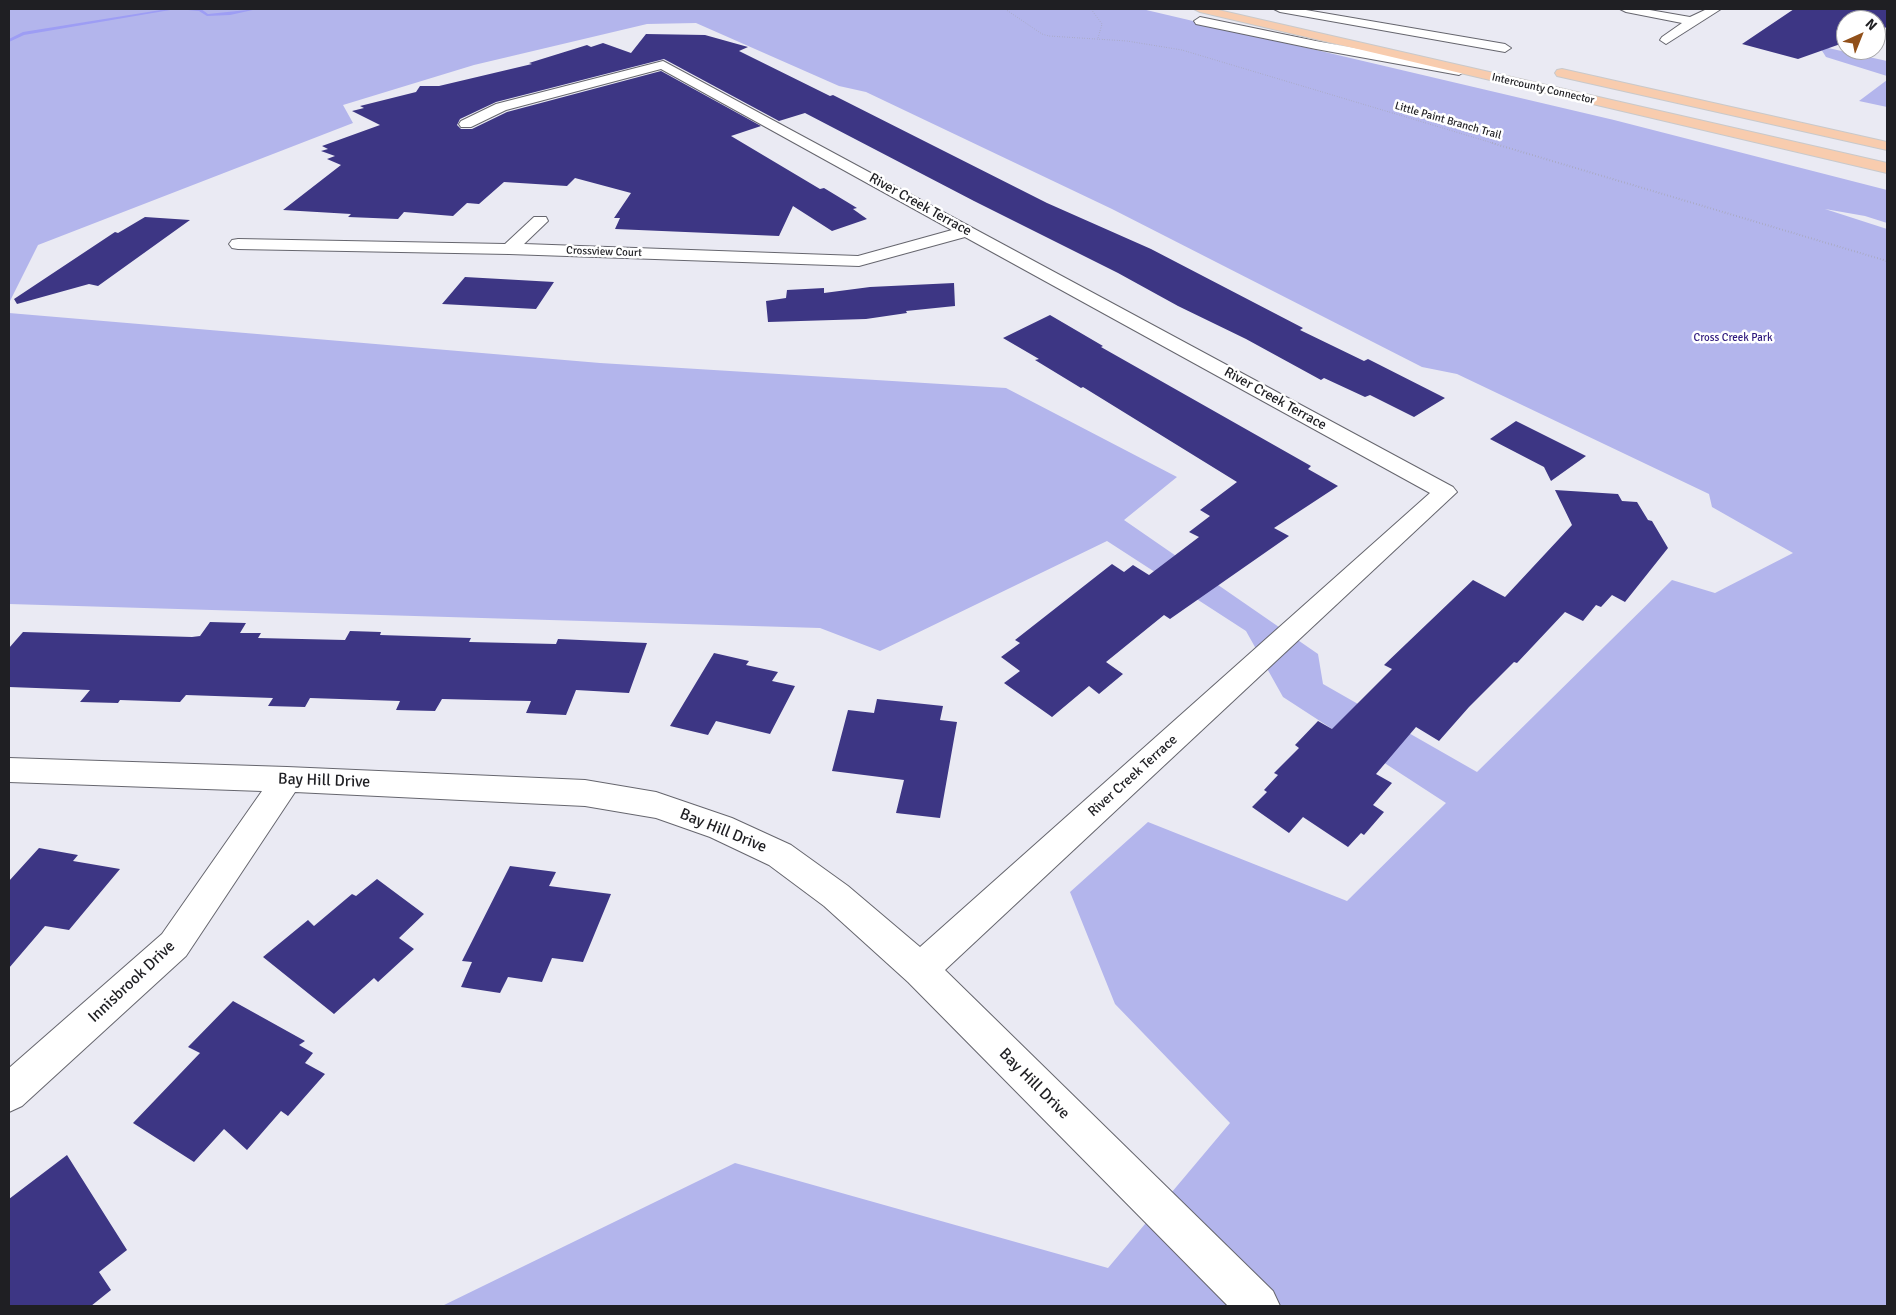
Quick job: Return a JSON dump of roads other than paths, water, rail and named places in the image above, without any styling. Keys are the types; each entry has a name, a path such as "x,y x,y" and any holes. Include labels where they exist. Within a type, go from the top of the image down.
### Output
{"highway":[{"name":"Intercounty Connector","path":"1275,9 1504,54"},
{"name":"Intercounty Connector","path":"1200,15 1486,75 1887,168"},
{"name":"Intercounty Connector","path":"1551,71 1887,146"}],"street":[{"path":"1280,9 1400,28 1504,54"},
{"path":"1626,9 1692,21"},
{"path":"1666,40 1692,21 1716,9"},
{"name":"River Creek Terrace","path":"466,124 501,108 663,65 1445,492 920,970"},
{"path":"509,249 540,221"},
{"name":"Crossview Court","path":"238,244 509,249 860,261 966,230"},
{"name":"Bay Hill Drive","path":"9,770 287,779 585,792 656,805 721,826 780,855 836,896 920,970 1258,1306"},
{"name":"Innisbrook Drive","path":"9,1093 174,945 287,779"}],"waterway":[{"path":"9,41 23,34 174,9"},
{"path":"179,9 200,10 207,15 230,14 255,9"}],"park label":[{"name":"Cross Creek Park","path":"1733,338"}]}
